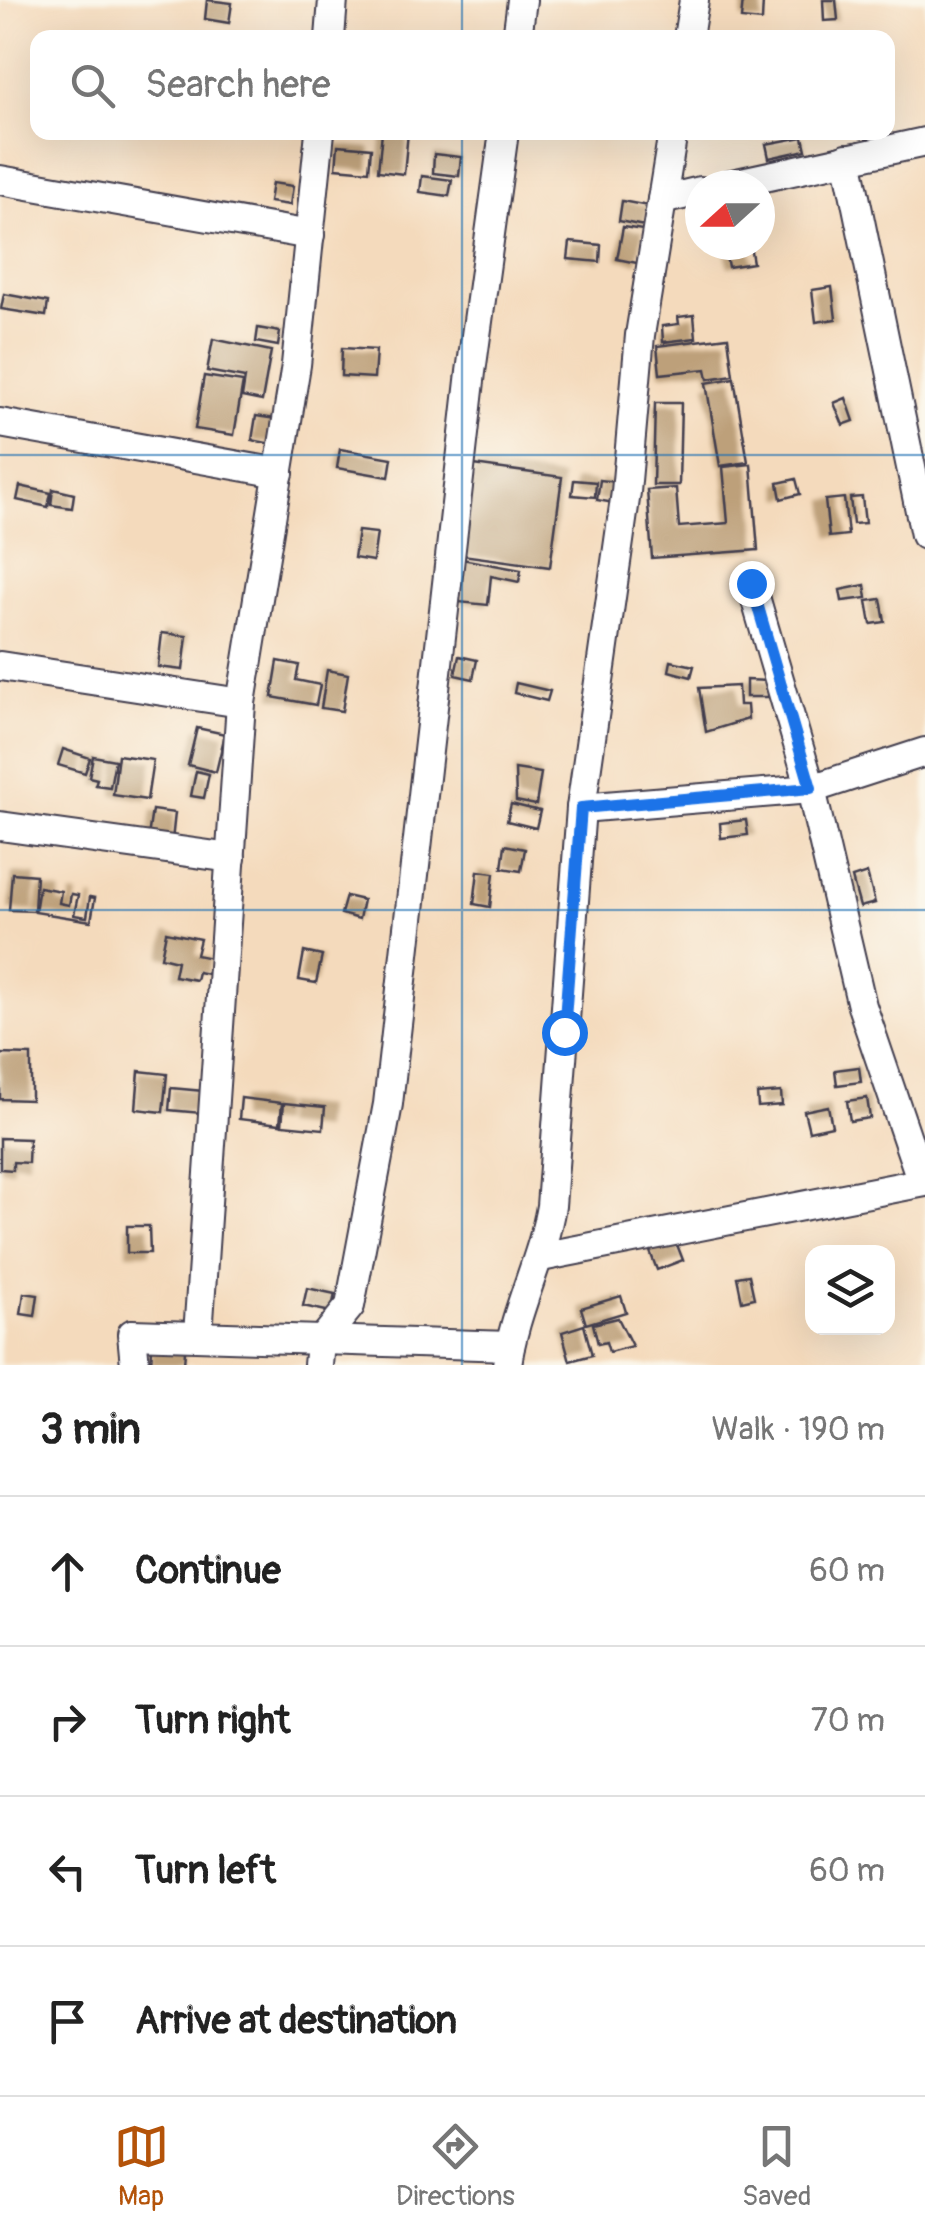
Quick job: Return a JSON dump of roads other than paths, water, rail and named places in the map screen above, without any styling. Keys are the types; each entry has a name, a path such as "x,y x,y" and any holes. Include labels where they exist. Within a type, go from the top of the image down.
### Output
{"street":[{"path":"331,30 333,0"},
{"path":"518,30 522,0"},
{"path":"689,30 694,0"},
{"path":"198,1334 242,703 279,473 319,140"},
{"path":"319,1354 350,1306 388,1104 468,391 503,140"},
{"path":"136,1365 132,1334 198,1334 319,1354 508,1356 541,1257 551,1206 581,808 672,140"},
{"path":"775,174 925,142"},
{"path":"847,158 925,535"},
{"path":"0,180 310,234"},
{"path":"662,200 685,195"},
{"path":"0,424 279,473"},
{"path":"541,1257 924,1182 862,1006 811,788 751,583"},
{"path":"0,666 242,703"},
{"path":"581,808 811,788 925,752"},
{"path":"0,826 230,858"}]}
